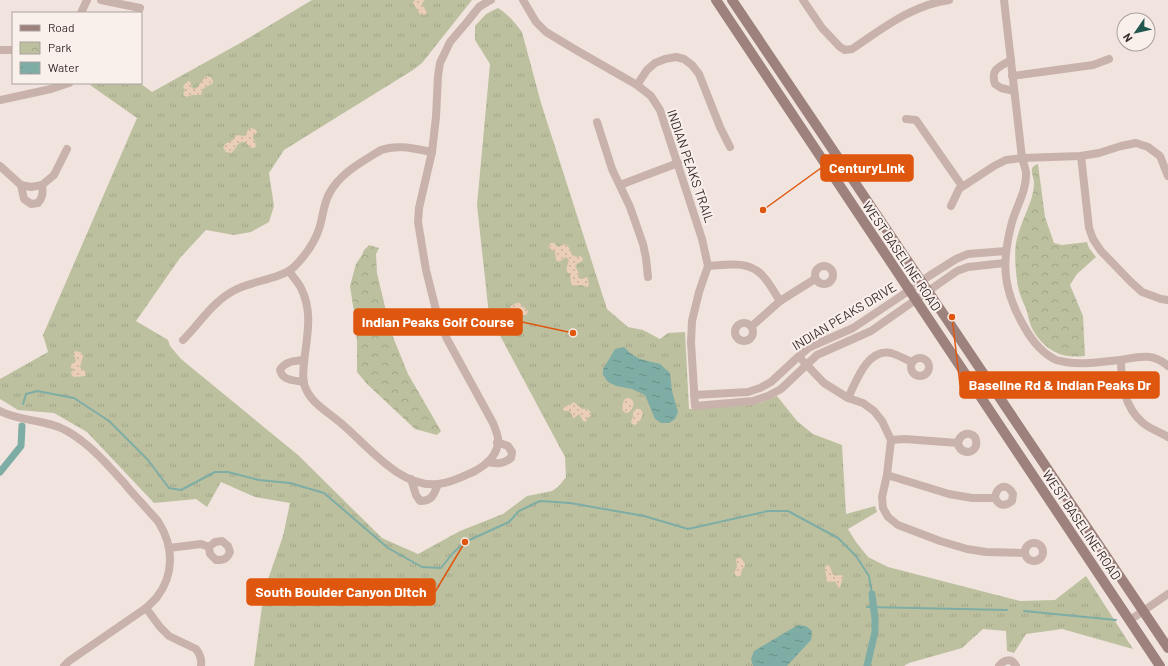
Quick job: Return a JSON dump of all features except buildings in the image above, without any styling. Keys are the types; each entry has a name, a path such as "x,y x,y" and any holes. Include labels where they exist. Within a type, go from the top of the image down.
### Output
{"main road":[{"name":"WEST BASELINE ROAD","path":"716,0 1160,666"},
{"name":"WEST BASELINE ROAD","path":"732,0 1168,648"}],"street":[{"path":"81,12 87,0"},
{"path":"100,0 140,7"},
{"path":"289,271 304,294 308,311 309,324 304,360 304,382 312,399 320,408 335,417 392,470 422,483 438,484 464,476 483,466 492,458 498,438 493,423 447,339 437,314 426,270 418,222 419,208 432,152 436,117 438,76 443,56 450,42 478,7 491,0"},
{"name":"INDIAN PEAKS TRAIL","path":"523,0 536,22 546,32 637,85 650,96 660,110 702,239 708,266"},
{"path":"806,1 822,28 840,47 845,50 852,49 900,17 918,8 938,1 949,0"},
{"path":"1004,0 1022,158 1026,171 1024,190 1013,221 1006,251 1006,279 1010,298 1026,330 1035,343 1042,352 1055,360 1076,364 1146,357 1155,358 1168,366"},
{"path":"0,50 12,50"},
{"path":"637,85 647,70 655,63 665,58 676,57 684,59 692,65 699,74 720,127 730,146"},
{"path":"1012,76 1093,65 1109,59"},
{"path":"1011,60 998,67 994,71 993,78 995,84 1001,88 1014,91"},
{"path":"0,100 51,89 66,84"},
{"path":"906,119 916,120 962,186"},
{"path":"597,122 612,169 630,207 644,244 648,277"},
{"path":"951,206 959,188 1006,160 1081,156 1099,153 1136,143 1148,147 1160,156 1168,176"},
{"path":"183,340 225,295 237,289 261,282 289,271 304,257 313,244 319,229 329,193 337,181 348,171 381,150 387,148 400,146 432,152"},
{"path":"0,166 21,185 31,187 42,185 54,175 67,149"},
{"path":"1081,156 1088,228 1093,239 1106,256 1130,282 1142,292 1161,300 1168,300"},
{"path":"620,185 678,163"},
{"path":"21,185 24,199 31,204 38,204 42,199 42,185"},
{"name":"INDIAN PEAKS DRIVE","path":"1005,263 968,267 957,272 871,331 817,355 780,389 768,396 753,401 695,406 694,395 748,392 771,382 810,347 853,328 956,259 968,254 1006,251"},
{"path":"694,395 691,342 692,321 699,292 708,266 735,264 745,265 755,269 763,276 780,301"},
{"path":"752,326 780,301 815,279"},
{"path":"848,398 865,364 872,358 881,354 890,353 912,362"},
{"path":"799,356 824,383 848,398 863,403 874,411 882,421 891,440 887,475 882,498 883,508 888,517 898,525 940,541 967,549 986,552 1025,553"},
{"path":"304,360 285,364 280,370 281,375 286,379 304,382"},
{"path":"1120,360 1124,389 1130,410 1143,424 1168,437"},
{"path":"0,411 19,418 48,423 65,430 88,445 158,522 166,536 169,548 170,571 165,585 156,598 146,608 64,666"},
{"path":"891,440 905,439 958,443"},
{"path":"488,462 497,464 505,462 511,458 512,452 508,446 497,442"},
{"path":"887,475 949,494 972,498 995,498"},
{"path":"411,479 416,495 420,501 427,501 431,499 438,484"},
{"path":"169,548 201,544 209,547"},
{"path":"1130,620 1168,594"},
{"path":"146,608 160,627 169,636 196,649 202,661 201,666"},
{"path":"999,666 1002,661 1008,660 1014,662 1016,666"}],"green space":[{"path":"312,0 472,0 422,63 284,150 269,173 274,206 269,222 251,232 234,235 206,230 180,258 136,321 168,340 170,346 181,359 298,455 382,538 418,554 460,531 503,514 527,496 552,491 559,486 566,477 565,457 489,315 477,205 490,64 475,40 475,26 486,14 498,8 514,22 522,32 541,103 607,309 628,327 643,330 660,339 668,333 685,332 689,409 760,403 777,396 797,421 813,434 842,445 846,514 875,506 877,512 848,529 868,557 888,567 1020,601 1055,600 1086,576 1133,649 1062,629 1026,634 1014,653 1007,651 1006,631 983,629 962,648 909,663 904,666 254,666 264,591 283,536 290,503 255,497 221,482 207,507 196,499 154,503 87,432 54,413 18,410 0,399 0,379 48,352 43,335 137,118 90,85 141,84 152,92 242,42"},
{"path":"1038,164 1045,217 1054,243 1062,245 1087,242 1089,248 1096,257 1077,274 1070,285 1083,316 1085,356 1066,356 1058,354 1044,344 1033,330 1019,291 1015,254 1016,243 1033,193 1034,182 1032,169"},
{"path":"369,245 379,248 376,254 377,273 391,332 408,374 441,431 437,435 415,429 367,384 357,372 357,342 350,286 356,264 364,250"}],"sand":[{"path":"415,0 425,0 422,5 427,11 425,15 419,13 413,4"},
{"path":"206,76 211,77 213,83 203,89 201,95 186,97 183,95 185,90 183,87 186,82 190,81 192,88 195,89"},
{"path":"252,128 256,130 257,133 253,136 256,146 254,148 251,148 245,142 242,142 238,144 231,153 226,152 223,147 225,144 233,140 236,135 245,136 248,130"},
{"path":"551,243 554,243 557,246 562,246 565,244 568,246 572,255 577,257 581,256 583,259 582,262 575,266 579,273 578,278 582,279 587,277 589,284 588,287 580,285 573,286 570,275 566,270 569,260 566,257 559,262 556,260 555,251 548,246"},
{"path":"519,302 528,311 527,314 522,316 517,313 514,317 512,317 509,315 512,310 510,306"},
{"path":"76,351 82,353 83,356 80,368 85,371 86,376 72,376 71,372 74,369 71,368 71,365 76,361 74,352"},
{"path":"630,398 634,402 630,411 626,413 623,411 622,406 624,400"},
{"path":"574,402 582,409 587,409 590,412 591,416 587,418 586,422 583,421 579,414 573,418 570,411 564,411 563,409 565,406"},
{"path":"636,409 642,410 642,416 635,425 631,422 633,412"},
{"path":"741,558 745,564 741,575 738,577 734,573 737,567 736,559"},
{"path":"828,565 830,566 833,575 842,575 843,577 839,588 835,581 829,583 826,580 825,567"}],"water":[{"path":"624,347 640,359 660,364 670,373 672,391 678,412 675,419 669,423 661,423 655,419 645,395 632,389 616,386 608,382 603,375 603,369 615,349"},
{"path":"798,625 806,626 812,631 811,640 787,666 753,666 751,659 754,651"}],"waterway":[{"path":"23,404 26,394 37,391 74,398 109,421 148,460 169,488 181,490 215,472 228,472 259,480 290,483 324,493 388,548 422,567 441,568 453,553 465,542 509,522 519,511 540,501 570,503 644,516 688,529 768,511 788,511 838,538 856,556 869,576 872,594"},
{"path":"0,472 21,446 22,426"},
{"path":"867,666 875,632 872,594"},
{"path":"867,607 1007,610"},
{"path":"1024,611 1116,620"}],"place":[{"name":"CenturyLink","path":"763,210"},
{"name":"Baseline Rd & Indian Peaks Dr","path":"952,317"},
{"name":"Indian Peaks Golf Course","path":"573,333"},
{"name":"South Boulder Canyon Ditch","path":"465,542"}]}
